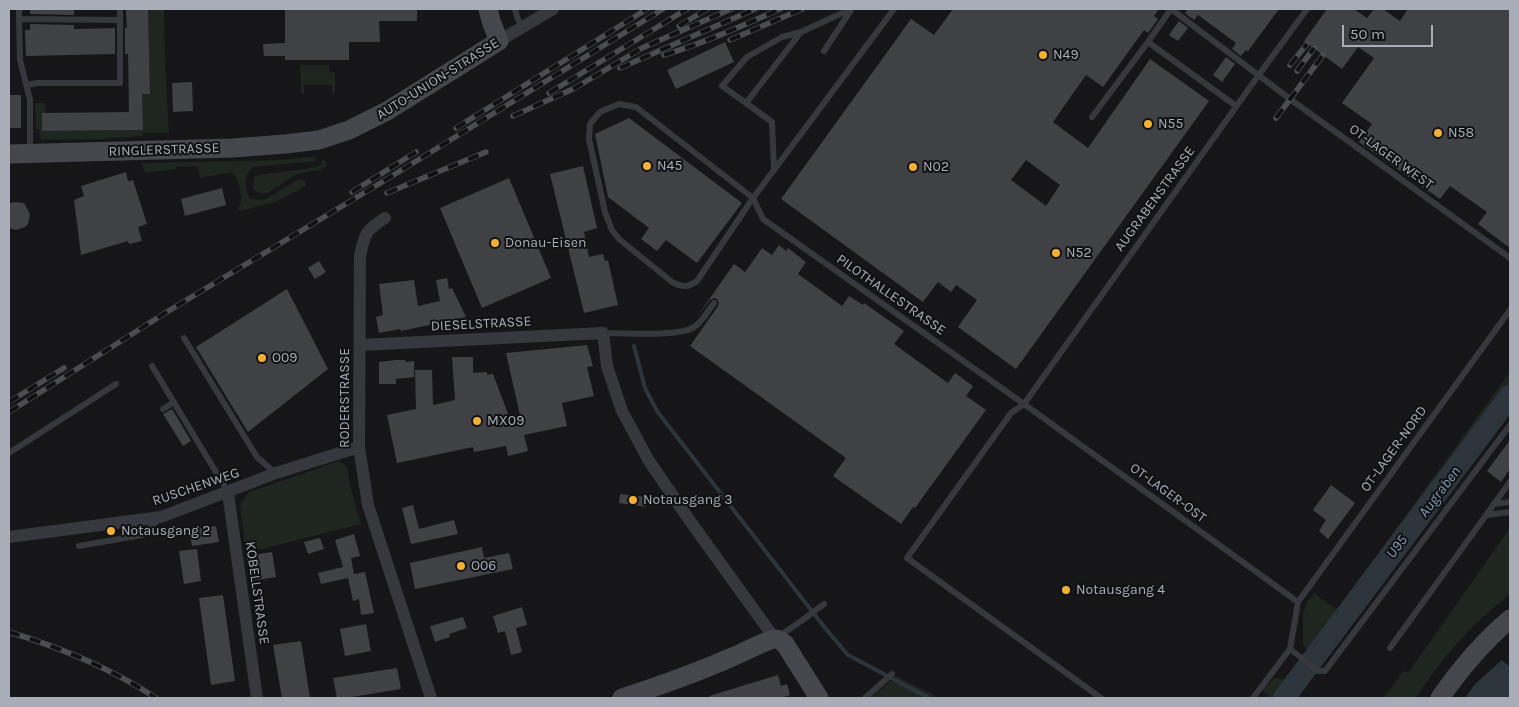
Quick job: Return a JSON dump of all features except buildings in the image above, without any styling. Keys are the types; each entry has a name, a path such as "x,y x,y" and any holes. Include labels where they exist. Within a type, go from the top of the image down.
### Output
{"street":[{"path":"488,9 499,41"},
{"name":"AUTO-UNION-STRASSE","path":"319,140 348,130 388,111 553,9"},
{"name":"RINGLERSTRASSE","path":"9,154 234,148 319,140"},
{"name":"RODERSTRASSE","path":"385,218 369,229 363,240 360,256 359,447 368,505 431,698"},
{"path":"603,333 608,366 622,411 650,461 775,639"},
{"name":"DIESELSTRASSE","path":"360,345 603,333"},
{"name":"RUSCHENWEG","path":"9,537 161,517 276,474 359,447"},
{"name":"KOBELLSTRASSE","path":"228,493 257,698"},
{"path":"1440,698 1466,662 1510,619"},
{"path":"622,698 701,670 775,639 785,644 819,698"}],"lane":[{"path":"19,9 20,60 30,100 30,153"},
{"path":"27,85 36,83 120,83 120,9"},
{"path":"515,9 522,27"},
{"path":"774,170 774,119 722,86 746,57 782,37 801,32 851,9"},
{"path":"824,51 851,9"},
{"path":"753,198 636,107 619,104 600,112 590,124 589,139 605,212 612,230 619,239 672,282 681,286 689,286 697,281 753,198 894,9"},
{"path":"1092,117 1171,9 1258,76"},
{"name":"AUGRABENSTRASSE","path":"1101,698 907,558 1011,413 1024,404 1307,9"},
{"path":"19,19 120,20"},
{"path":"746,102 801,32"},
{"path":"1148,42 1236,106"},
{"name":"OT-LAGER WEST","path":"1258,76 1510,258"},
{"name":"PILOTHALLESTRASSE","path":"753,198 763,219 1024,404"},
{"path":"603,333 677,332 691,329 714,303"},
{"name":"OT-LAGER-NORD","path":"1298,602 1510,310"},
{"path":"184,338 257,457 276,474"},
{"path":"152,366 228,493"},
{"path":"9,452 116,384"},
{"path":"163,408 174,402"},
{"name":"OT-LAGER-OST","path":"1024,404 1298,602"},
{"path":"1290,649 1318,670 1325,670 1510,425"},
{"path":"1390,648 1494,504 1507,491 1510,482"},
{"path":"1494,504 1510,502"},
{"path":"1487,515 1510,512"},
{"path":"79,546 142,535 161,517"},
{"path":"1252,698 1290,649 1298,602"},
{"path":"775,639 822,605"},
{"path":"865,698 892,674"}],"shaded area":[{"path":"148,9 164,9 169,133 143,133 142,136 102,139 41,140 39,129 36,129 35,103 45,103 45,113 42,113 42,131 143,130 142,94 150,93"},
{"path":"300,65 329,65 329,72 335,72 335,92 332,93 332,85 304,85 304,94 301,93"},
{"path":"315,157 315,161 254,167 246,178 246,187 251,199 264,200 299,179 305,180 306,185 275,202 241,211 238,209 241,201 240,190 235,175 232,172 200,178 198,166 176,167 176,169 145,173 141,163 280,160"},
{"path":"322,160 325,161 327,166 319,170 297,174 267,193 258,193 253,187 254,177 258,175 312,168 321,165"},
{"path":"1510,372 1510,410 1323,664 1306,651 1303,643 1303,614 1307,602 1314,593 1337,610"},
{"path":"339,461 347,467 361,524 246,553 240,504 249,492"},
{"path":"1510,528 1510,594 1458,642 1416,698 1384,698 1404,670 1408,673"},
{"path":"1502,660 1510,667 1510,698 1465,698 1475,684"},
{"path":"896,676 940,698 871,698"},
{"path":"1275,678 1284,679 1301,693 1297,698 1266,698 1268,695 1262,691"}],"waterway":[{"path":"634,346 645,388 657,411 825,628 848,655 929,698"},
{"name":"Augraben","path":"1284,698 1510,396"},
{"name":"Augraben","path":"1315,658 1510,398"},
{"name":"Augraben","path":"1285,698 1293,687"}],"railway":[{"path":"456,128 647,9"},
{"path":"9,412 170,310 663,9"},
{"path":"549,93 687,9"},
{"path":"679,26 707,9"},
{"path":"513,116 575,88 642,48 731,9"},
{"path":"620,68 755,9"},
{"path":"664,55 708,40 780,9"},
{"path":"730,40 802,9"},
{"path":"1290,65 1307,44"},
{"path":"1297,71 1314,48"},
{"path":"1276,118 1323,55"},
{"path":"352,192 416,152"},
{"path":"387,193 486,152"},
{"path":"9,402 64,368"},
{"path":"9,632 103,668 156,698"}],"place":[{"name":"N49","path":"1043,55"},
{"name":"N55","path":"1148,124"},
{"name":"N58","path":"1438,133"},
{"name":"N45","path":"647,166"},
{"name":"N02","path":"913,167"},
{"name":"Donau-Eisen","path":"495,243"},
{"name":"N52","path":"1056,253"},
{"name":"O09","path":"262,358"},
{"name":"MX09","path":"477,421"},
{"name":"Notausgang 3","path":"633,500"},
{"name":"Notausgang 2","path":"111,531"},
{"name":"O06","path":"461,566"},
{"name":"Notausgang 4","path":"1066,590"}],"water label":[{"name":"U95","path":"1397,547"}]}
